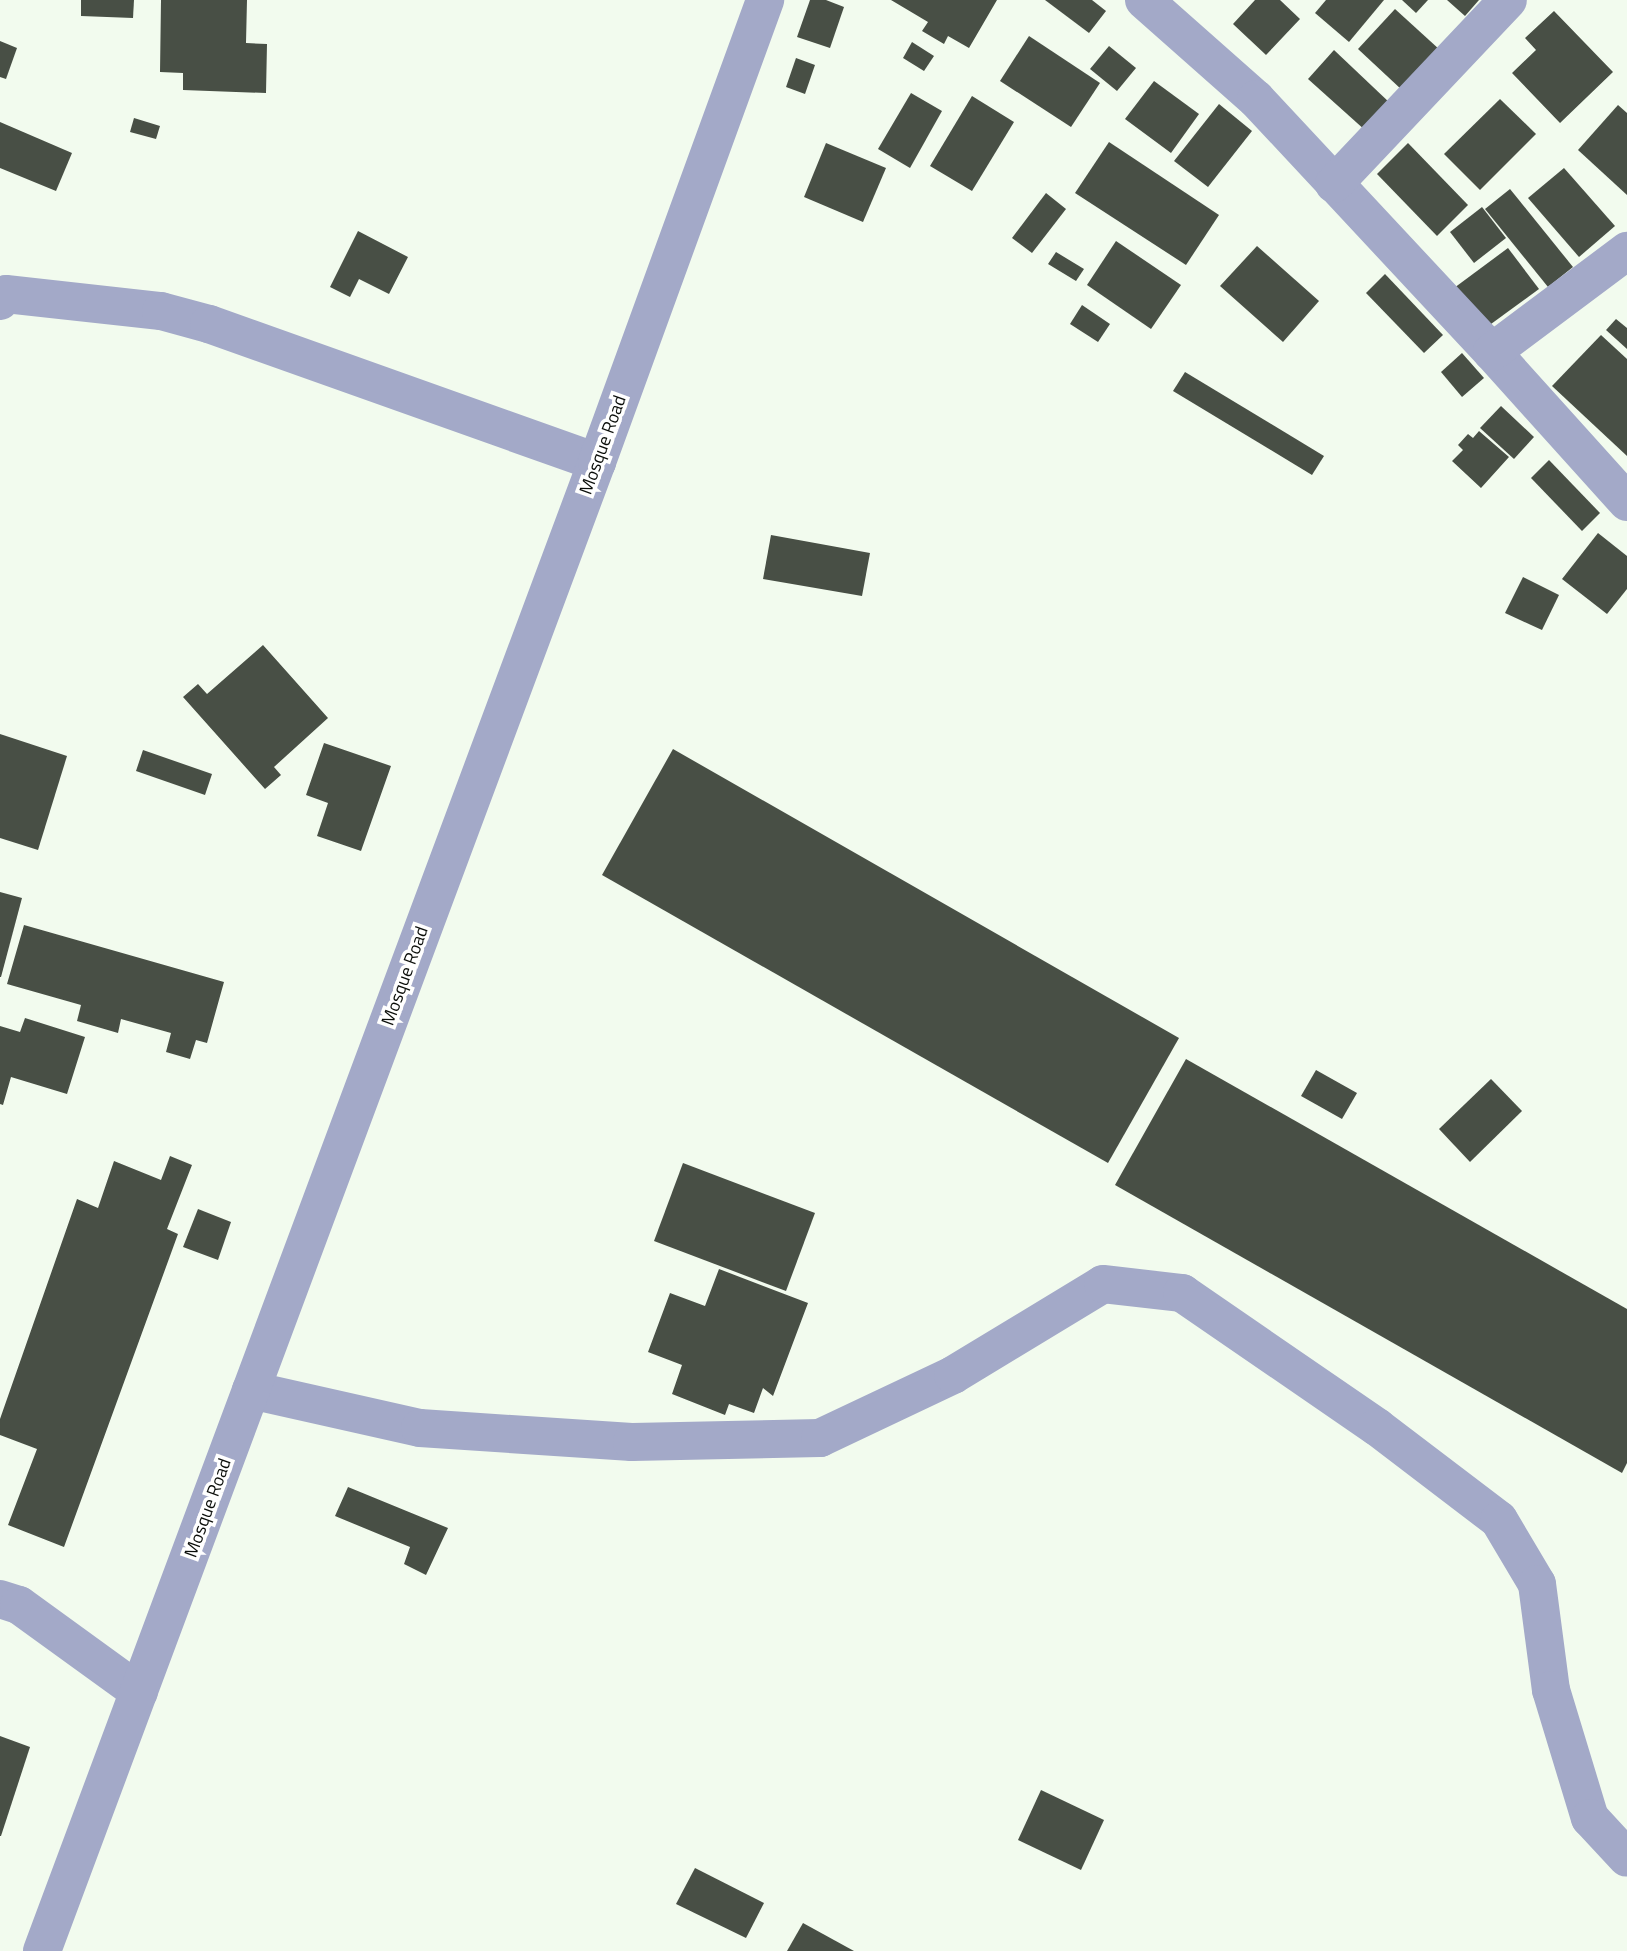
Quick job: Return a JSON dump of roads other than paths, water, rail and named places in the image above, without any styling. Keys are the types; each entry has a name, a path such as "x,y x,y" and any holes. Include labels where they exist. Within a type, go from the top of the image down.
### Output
{"street":[{"path":"1144,0 1256,99 1492,352 1627,502"},
{"path":"1334,184 1508,0"},
{"name":"Mosque Road","path":"43,1951 597,462 759,2"},
{"path":"1492,352 1627,251"},
{"path":"0,301 6,294 161,311 209,324 597,462"},
{"path":"251,1390 420,1428 632,1442 820,1438 953,1376 1103,1284 1182,1293 1377,1427 1499,1520 1537,1584 1551,1690 1590,1818 1627,1858"},
{"path":"0,1599 19,1605 139,1692"}]}
